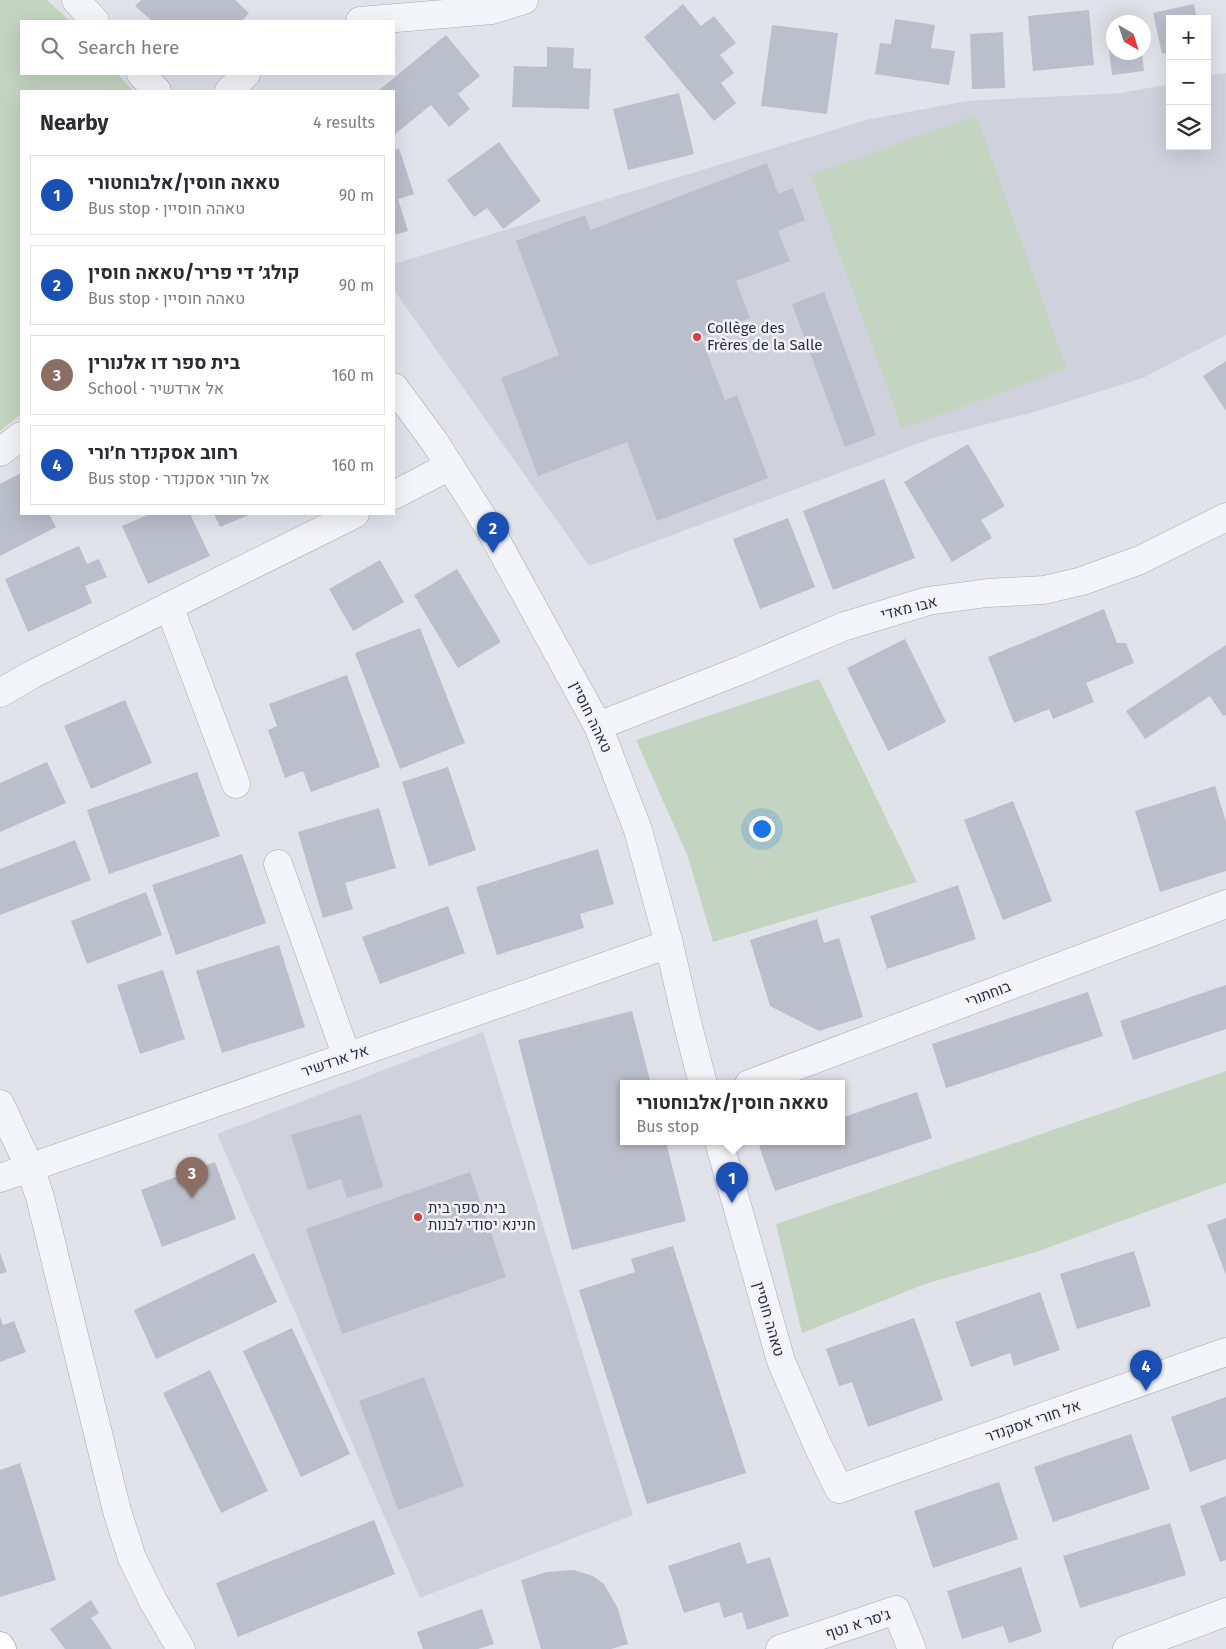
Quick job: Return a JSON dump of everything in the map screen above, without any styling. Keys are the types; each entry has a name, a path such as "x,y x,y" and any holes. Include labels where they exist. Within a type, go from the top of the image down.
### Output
{"street":[{"path":"76,0 94,20"},
{"path":"372,20 492,10 524,0"},
{"path":"142,75 156,90"},
{"path":"230,90 245,75"},
{"name":"טאהה חוסיין","path":"395,388 434,441 491,531 598,726 638,830 669,944 686,1022 702,1080"},
{"path":"0,452 20,437"},
{"path":"395,494 450,466"},
{"path":"0,693 33,674 353,515"},
{"name":"אבו מאדי","path":"598,726 741,670 845,626 928,601 987,593 1044,590 1082,581 1140,560 1226,517"},
{"path":"169,606 236,784"},
{"path":"278,864 347,1057"},
{"name":"בוחתורי","path":"760,1080 1226,904"},
{"name":"אל ארדשיר","path":"0,1178 669,944"},
{"path":"0,1104 30,1168 40,1198 117,1511 132,1558 153,1601 181,1649"},
{"name":"טאהה חוסיין","path":"720,1145 781,1361 839,1489"},
{"name":"אל חורי אסקנדר","path":"839,1489 1226,1352"},
{"name":"ג'סר א נטף","path":"780,1649 896,1610 912,1649"},
{"path":"1127,1649 1226,1612"}],"shaded area":[{"path":"1226,73 1226,335 1143,378 1034,412 933,438 589,566 395,291 395,264 866,120 967,101 1121,93 1166,85 1166,150 1211,150 1211,75"},
{"path":"483,1032 633,1515 420,1598 217,1134"}],"green space":[{"path":"0,0 47,0 69,20 20,20 20,75 119,75 132,90 20,90 20,415 0,431"},
{"path":"976,115 1067,369 902,429 811,175"},
{"path":"819,679 917,882 713,942 688,857 636,740"},
{"path":"1226,1071 1226,1183 1036,1252 925,1284 802,1333 776,1224"}],"building":[{"path":"141,0 235,0 249,13 243,20 151,20 135,6"},
{"path":"683,4 701,26 714,16 736,43 720,55 734,73 721,83 736,103 714,121 644,37"},
{"path":"1194,4 1196,15 1166,15 1166,53 1162,54 1153,13"},
{"path":"1089,10 1094,65 1033,71 1028,16"},
{"path":"895,19 935,25 931,48 955,51 949,85 875,74 880,43 891,44"},
{"path":"772,25 838,33 827,114 761,106"},
{"path":"1003,32 1005,88 972,89 970,34"},
{"path":"446,35 480,76 458,94 470,109 449,127 431,105 395,134 395,90 379,90"},
{"path":"547,47 574,48 573,68 591,69 589,109 512,107 514,66 547,67"},
{"path":"1110,60 1143,60 1144,71 1112,75"},
{"path":"679,93 694,154 628,170 613,109"},
{"path":"499,142 541,201 503,229 487,208 474,217 447,180"},
{"path":"399,148 414,194 398,199 408,231 395,235 395,150"},
{"path":"767,163 778,194 793,188 805,220 778,231 790,261 736,281 750,318 701,337 725,400 737,395 768,478 657,521 627,442 538,476 501,378 559,355 516,241 585,215 590,230"},
{"path":"824,292 876,435 845,447 792,304"},
{"path":"1226,361 1226,411 1203,376"},
{"path":"968,444 1005,506 981,520 992,538 952,562 904,482"},
{"path":"20,474 20,515 50,515 56,527 0,556 0,484"},
{"path":"884,479 915,558 833,590 803,511"},
{"path":"148,515 190,515 210,556 148,584 122,526"},
{"path":"214,515 249,515 220,527"},
{"path":"788,518 815,587 760,609 733,539"},
{"path":"79,546 87,564 99,559 107,577 85,586 92,603 28,632 5,579"},
{"path":"380,560 404,602 353,631 329,589"},
{"path":"457,569 501,642 458,668 414,595"},
{"path":"1104,609 1117,643 1126,643 1134,663 1086,683 1094,702 1053,719 1049,709 1014,723 988,657"},
{"path":"420,628 465,743 400,769 355,653"},
{"path":"905,639 946,722 888,751 847,668"},
{"path":"1226,645 1226,715 1223,716 1210,696 1145,739 1126,711"},
{"path":"347,675 380,767 311,792 303,771 285,778 268,730 277,726 269,704"},
{"path":"125,700 152,763 91,789 64,726"},
{"path":"47,762 66,803 0,832 0,783"},
{"path":"448,767 476,850 429,866 402,782"},
{"path":"197,772 220,836 109,874 87,810"},
{"path":"1215,786 1226,822 1226,871 1160,892 1135,811"},
{"path":"1013,801 1052,901 1003,920 964,820"},
{"path":"379,808 396,868 345,883 353,909 323,918 298,832"},
{"path":"75,840 91,880 0,915 0,869"},
{"path":"598,849 614,904 580,914 584,928 497,955 476,887"},
{"path":"242,854 266,923 176,955 152,885"},
{"path":"958,885 976,939 887,969 870,916"},
{"path":"146,892 162,935 87,964 71,921"},
{"path":"448,906 465,953 380,984 362,937"},
{"path":"817,919 824,943 839,938 863,1017 819,1031 770,1006 750,940"},
{"path":"279,945 305,1027 222,1053 196,971"},
{"path":"163,970 185,1039 140,1054 117,985"},
{"path":"1226,985 1226,1029 1133,1060 1120,1021"},
{"path":"1088,992 1103,1036 946,1088 932,1044"},
{"path":"632,1011 650,1080 620,1080 620,1145 667,1145 686,1221 572,1250 518,1040"},
{"path":"917,1092 932,1138 775,1191 759,1146 845,1145 845,1117"},
{"path":"361,1114 383,1187 347,1198 341,1179 308,1190 291,1135"},
{"path":"215,1162 236,1219 162,1247 141,1190"},
{"path":"470,1172 506,1277 342,1334 306,1229"},
{"path":"1226,1218 1226,1275 1207,1225"},
{"path":"673,1246 746,1473 647,1504 579,1290 635,1272 631,1259"},
{"path":"1134,1251 1151,1306 1077,1329 1060,1274"},
{"path":"0,1253 7,1272 0,1274"},
{"path":"254,1253 277,1302 156,1359 134,1310"},
{"path":"1040,1292 1060,1350 1014,1366 1010,1353 971,1367 955,1322"},
{"path":"0,1317 3,1325 14,1321 26,1352 0,1362"},
{"path":"914,1318 943,1400 868,1427 852,1382 839,1386 826,1349"},
{"path":"292,1328 350,1454 301,1477 243,1351"},
{"path":"210,1370 268,1491 221,1513 163,1393"},
{"path":"424,1377 464,1486 398,1510 359,1401"},
{"path":"1226,1397 1226,1459 1190,1472 1171,1417"},
{"path":"1131,1434 1150,1489 1053,1522 1034,1467"},
{"path":"20,1463 56,1580 0,1597 0,1470"},
{"path":"999,1482 1018,1539 933,1568 914,1511"},
{"path":"1226,1496 1226,1560 1220,1562 1200,1506"},
{"path":"374,1520 395,1574 238,1637 216,1583"},
{"path":"1170,1523 1186,1575 1080,1608 1063,1556"},
{"path":"740,1542 747,1564 770,1557 789,1616 747,1630 742,1612 724,1618 719,1602 684,1613 668,1566"},
{"path":"1021,1567 1042,1632 1009,1643 1003,1626 962,1639 947,1591"},
{"path":"574,1570 593,1576 604,1584 618,1609 628,1644 611,1649 541,1649 521,1580 547,1572"},
{"path":"91,1600 99,1613 91,1618 112,1649 65,1649 50,1629"},
{"path":"482,1609 494,1644 478,1649 423,1649 417,1632"}],"place":[{"name":"Collège des Frères de la Salle","path":"697,337"},
{"name":"קולג׳ די פריר/טאאה חוסין","path":"493,553"},
{"name":"בית ספר דו אלנורין","path":"192,1198"},
{"name":"טאאה חוסין/אלבוחטורי","path":"732,1203"},
{"name":"בית ספר בית חנינא יסודי לבנות","path":"418,1217"},
{"name":"רחוב אסקנדר ח׳ורי","path":"1146,1391"}]}
